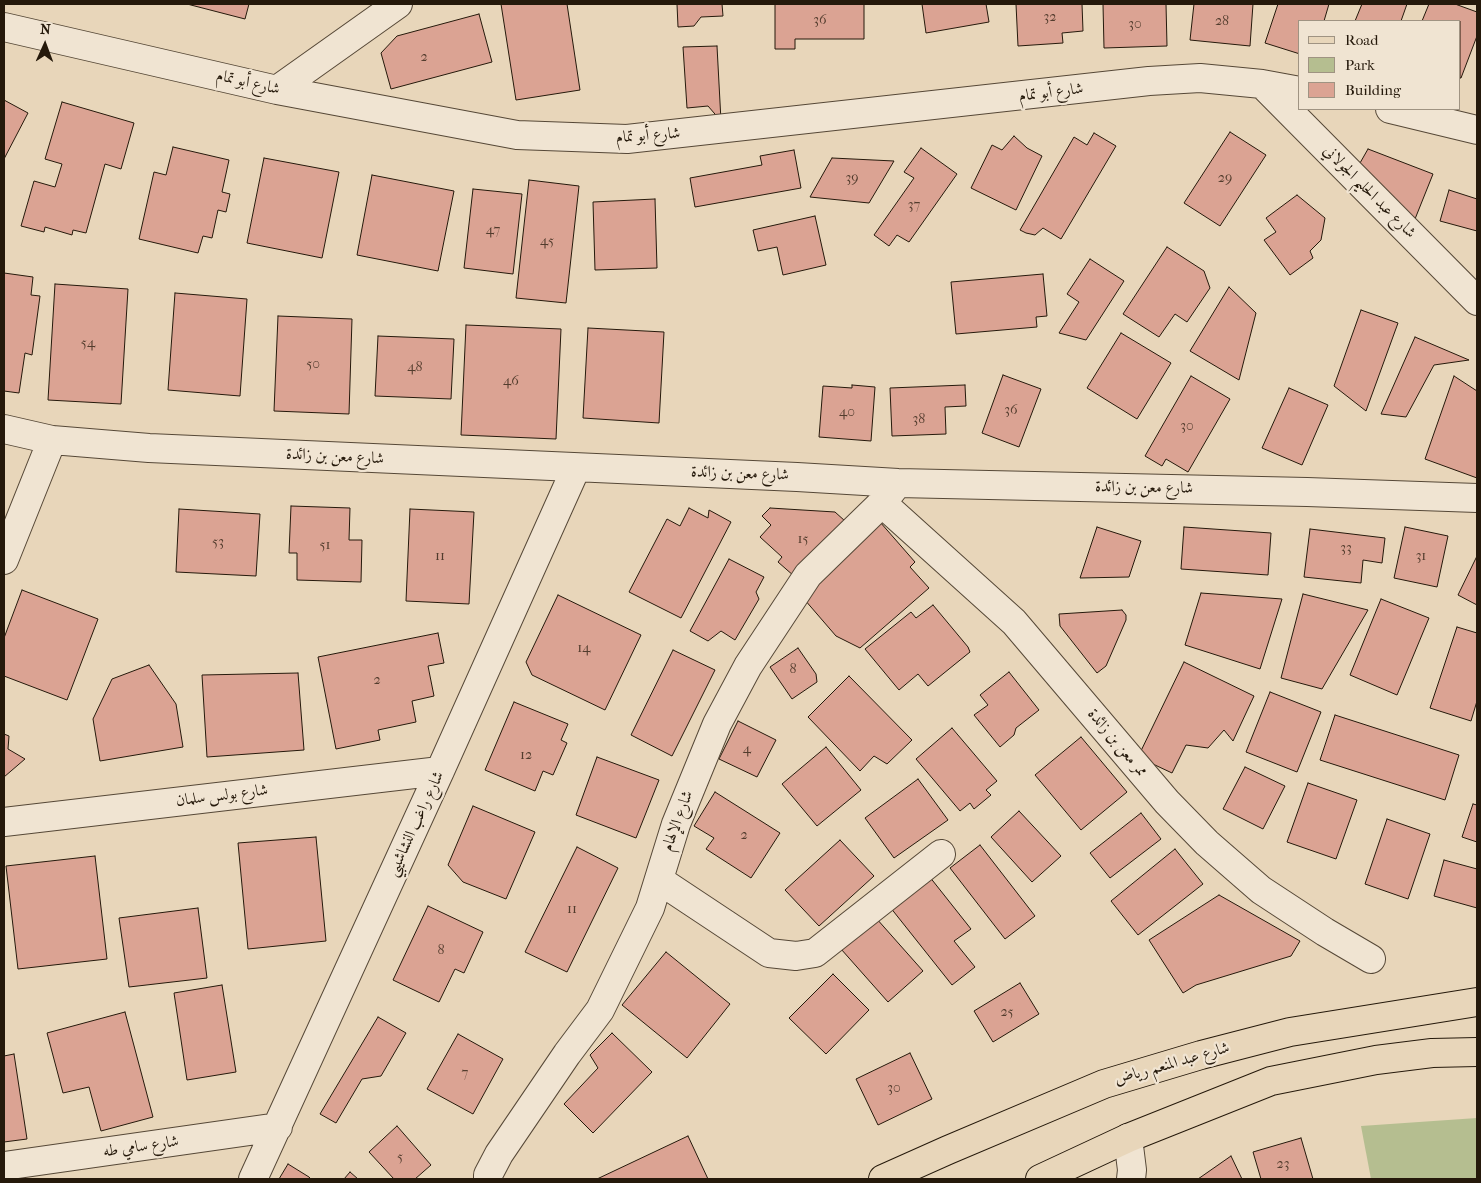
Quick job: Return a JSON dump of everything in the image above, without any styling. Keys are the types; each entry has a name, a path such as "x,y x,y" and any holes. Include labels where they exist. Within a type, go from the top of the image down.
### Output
{"main road":[{"name":"شارع عبد المنعم رياض","path":"883,1179 1104,1084 1200,1055 1290,1032 1477,1002"},
{"path":"1040,1179 1128,1138 1271,1081 1376,1060 1432,1053 1477,1052"}],"street":[{"path":"277,90 398,4"},
{"name":"شارع أبو تمام","path":"4,27 277,90 518,135 627,139 1149,81 1200,78 1262,84 1298,91"},
{"name":"شارع عبد الحليم الجولاني","path":"1262,84 1477,301"},
{"path":"1394,110 1477,130"},
{"name":"شارع معن بن زائدة","path":"4,429 52,440 149,448 787,476 890,493 1307,492 1477,498"},
{"path":"4,560 52,440"},
{"name":"شارع راغب النشاشيبي","path":"253,1179 440,771 576,468"},
{"name":"شارع الإلهام","path":"488,1179 488,1175 499,1154 567,1054 600,1010 650,908 676,824 717,724 748,666 808,575 890,493"},
{"name":"ممر معن بن زائدة","path":"890,493 1014,622 1167,802 1207,843 1261,890 1325,932 1371,959"},
{"name":"شارع بولس سلمان","path":"4,822 440,771"},
{"path":"659,880 769,953 796,956 815,953 940,854"},
{"name":"شارع سامي طه","path":"4,1166 278,1127"},
{"path":"1128,1138 1132,1170 1131,1179"}],"green space":[{"path":"1477,1118 1477,1179 1371,1179 1361,1126"}],"building":[{"path":"187,4 249,4 245,19"},
{"path":"501,4 567,4 580,90 516,100"},
{"path":"677,4 722,4 723,16 701,17 694,26 678,27"},
{"path":"775,4 864,4 864,39 795,39 795,49 775,49"},
{"path":"922,4 986,4 989,22 926,33"},
{"path":"1016,4 1082,4 1083,31 1062,33 1063,43 1018,46"},
{"path":"1103,4 1166,4 1167,46 1104,48"},
{"path":"1194,4 1253,4 1250,46 1190,40"},
{"path":"1278,4 1329,4 1324,20 1298,20 1298,53 1265,43"},
{"path":"1362,4 1407,4 1401,20 1355,20"},
{"path":"1429,4 1455,4 1477,12 1477,36 1461,78 1461,20 1422,20"},
{"path":"479,14 492,62 391,89 381,53 397,36"},
{"path":"717,46 721,121 708,106 687,108 683,47"},
{"path":"4,100 28,113 4,159"},
{"path":"62,102 134,123 121,169 105,164 86,233 73,230 72,235 45,227 44,232 21,226 34,181 55,187 62,164 45,159"},
{"path":"1230,132 1266,155 1220,226 1184,203"},
{"path":"1094,133 1116,146 1061,239 1043,228 1035,235 1020,230 1074,137 1087,145"},
{"path":"1014,136 1027,148 1042,156 1016,210 971,188 992,145 1002,150"},
{"path":"173,147 229,160 222,192 230,194 226,212 218,210 212,238 203,236 198,253 139,239 154,172 166,175"},
{"path":"921,148 957,174 909,242 897,235 889,246 874,235 914,178 904,172"},
{"path":"1368,149 1433,174 1415,219 1360,163"},
{"path":"794,150 801,188 695,207 690,178 762,165 760,156"},
{"path":"264,158 339,172 322,258 247,243"},
{"path":"832,158 894,161 869,203 810,197"},
{"path":"372,175 454,191 438,271 357,255"},
{"path":"529,180 579,186 566,303 516,298"},
{"path":"473,189 522,194 513,274 464,268"},
{"path":"1449,190 1477,199 1477,231 1440,221"},
{"path":"1297,195 1325,218 1321,240 1310,251 1313,258 1290,275 1264,240 1276,232 1266,218"},
{"path":"655,199 657,268 595,270 593,202"},
{"path":"815,216 826,265 783,275 777,247 758,251 753,230"},
{"path":"1167,247 1204,271 1210,288 1187,322 1175,314 1159,337 1123,314"},
{"path":"1090,259 1124,281 1086,340 1059,333 1079,302 1067,294"},
{"path":"4,273 33,277 31,295 40,296 32,355 25,353 19,393 4,391"},
{"path":"1043,274 1047,316 1036,317 1037,327 956,334 951,282"},
{"path":"55,284 128,289 121,404 48,400"},
{"path":"1229,287 1256,313 1239,380 1190,351"},
{"path":"175,293 247,299 240,396 168,390"},
{"path":"1361,310 1398,323 1366,411 1334,386"},
{"path":"278,316 352,319 349,414 274,411"},
{"path":"466,325 561,329 556,439 461,435"},
{"path":"588,328 664,332 659,423 583,418"},
{"path":"1121,333 1171,363 1137,419 1087,388"},
{"path":"378,336 454,339 451,399 375,396"},
{"path":"1415,337 1469,360 1434,365 1406,417 1381,414"},
{"path":"1003,375 1041,389 1019,447 982,433"},
{"path":"1191,376 1230,399 1188,472 1166,459 1162,466 1145,456"},
{"path":"1454,376 1477,391 1477,478 1425,459"},
{"path":"852,385 875,387 871,441 819,437 823,386 852,388"},
{"path":"965,385 966,406 945,407 946,434 892,436 890,388"},
{"path":"1289,388 1328,405 1302,465 1262,448"},
{"path":"291,506 350,508 349,540 362,540 361,582 297,580 297,553 289,553"},
{"path":"689,508 708,518 709,510 731,522 681,618 629,592 667,519 680,526"},
{"path":"770,508 835,512 845,521 794,576 778,562 782,557 760,537 771,525 762,516"},
{"path":"179,509 260,514 256,576 176,572"},
{"path":"410,509 474,512 469,604 406,601"},
{"path":"880,522 915,562 910,567 929,588 860,648 836,636 798,592"},
{"path":"1097,527 1141,541 1129,577 1080,578"},
{"path":"1184,527 1271,533 1268,575 1181,569"},
{"path":"1405,527 1448,536 1437,587 1394,578"},
{"path":"1310,529 1385,538 1382,563 1363,560 1361,583 1304,577"},
{"path":"1477,556 1477,605 1458,595"},
{"path":"729,559 764,577 756,592 759,599 735,640 721,631 708,641 690,631"},
{"path":"22,590 98,619 67,700 4,676 4,638"},
{"path":"1201,593 1282,599 1260,669 1185,645"},
{"path":"1303,594 1368,610 1322,689 1281,678"},
{"path":"558,595 641,635 605,710 532,675 526,662"},
{"path":"1381,599 1429,618 1397,695 1350,675"},
{"path":"933,605 968,647 970,652 928,686 918,674 899,690 865,649 911,612 916,618"},
{"path":"1122,610 1126,615 1126,620 1106,666 1097,673 1060,626 1059,614"},
{"path":"1457,627 1477,633 1477,701 1471,721 1430,708"},
{"path":"438,633 444,663 428,666 434,696 412,701 416,722 378,730 380,740 336,749 318,657"},
{"path":"798,648 816,674 817,682 792,699 770,667"},
{"path":"673,650 715,670 672,756 631,735"},
{"path":"1184,662 1254,696 1233,741 1224,730 1208,748 1186,745 1172,773 1138,757"},
{"path":"149,665 176,704 183,747 100,761 93,719 112,679"},
{"path":"1009,672 1039,710 1016,728 1014,735 1000,747 974,715 988,705 980,695"},
{"path":"298,673 304,750 207,757 202,675"},
{"path":"849,676 912,740 887,764 874,756 860,771 808,717"},
{"path":"1270,692 1321,712 1297,772 1246,752"},
{"path":"514,702 568,724 561,740 567,743 553,775 543,771 535,791 485,770"},
{"path":"1335,715 1459,755 1445,800 1320,760"},
{"path":"738,721 776,740 757,777 719,759"},
{"path":"952,728 997,781 986,790 991,795 974,809 970,803 960,811 916,759"},
{"path":"4,734 9,736 8,749 25,759 4,777"},
{"path":"1081,737 1127,792 1081,830 1035,775"},
{"path":"826,747 861,790 817,826 782,784"},
{"path":"597,757 659,780 636,838 576,815"},
{"path":"1245,767 1285,786 1263,829 1223,809"},
{"path":"918,779 948,820 894,858 865,818"},
{"path":"1308,783 1357,800 1336,859 1287,842"},
{"path":"715,792 780,833 751,878 706,849 714,838 694,826"},
{"path":"1473,804 1477,805 1477,842 1462,837"},
{"path":"473,806 535,832 506,899 463,882 448,865"},
{"path":"1019,811 1061,856 1032,882 991,837"},
{"path":"1141,813 1161,839 1110,878 1090,853"},
{"path":"1387,819 1430,834 1408,899 1365,884"},
{"path":"316,837 326,941 248,949 238,843"},
{"path":"840,840 874,876 819,926 785,890"},
{"path":"980,845 1035,916 1005,939 950,868"},
{"path":"577,847 618,868 567,972 525,952"},
{"path":"1175,849 1203,884 1138,935 1111,901"},
{"path":"95,856 107,959 18,969 6,866"},
{"path":"1444,860 1477,869 1477,908 1434,896"},
{"path":"929,876 971,929 954,941 975,967 952,985 890,907"},
{"path":"1219,895 1300,941 1291,956 1196,985 1183,993 1149,940"},
{"path":"428,906 483,932 464,973 455,969 439,1002 393,980"},
{"path":"198,908 207,978 129,987 119,918"},
{"path":"876,918 923,971 888,1002 841,949"},
{"path":"666,952 730,1004 687,1058 622,1005"},
{"path":"833,974 869,1010 826,1054 789,1018"},
{"path":"1020,983 1039,1014 993,1042 974,1011"},
{"path":"222,985 236,1072 187,1080 174,993"},
{"path":"125,1012 153,1117 101,1131 89,1087 63,1093 47,1033"},
{"path":"378,1017 406,1033 381,1076 362,1079 336,1123 320,1114"},
{"path":"612,1033 652,1072 593,1133 564,1104 598,1068 590,1055"},
{"path":"458,1034 503,1059 473,1114 427,1089"},
{"path":"910,1053 932,1099 878,1125 856,1079"},
{"path":"14,1054 27,1139 4,1142 4,1056"},
{"path":"397,1126 431,1165 415,1179 394,1179 369,1152"},
{"path":"688,1136 708,1179 597,1179"},
{"path":"1301,1138 1313,1179 1261,1179 1253,1152"},
{"path":"1231,1156 1242,1179 1198,1179"},
{"path":"288,1164 309,1177 311,1179 279,1179"},
{"path":"350,1172 358,1179 344,1179"}]}
